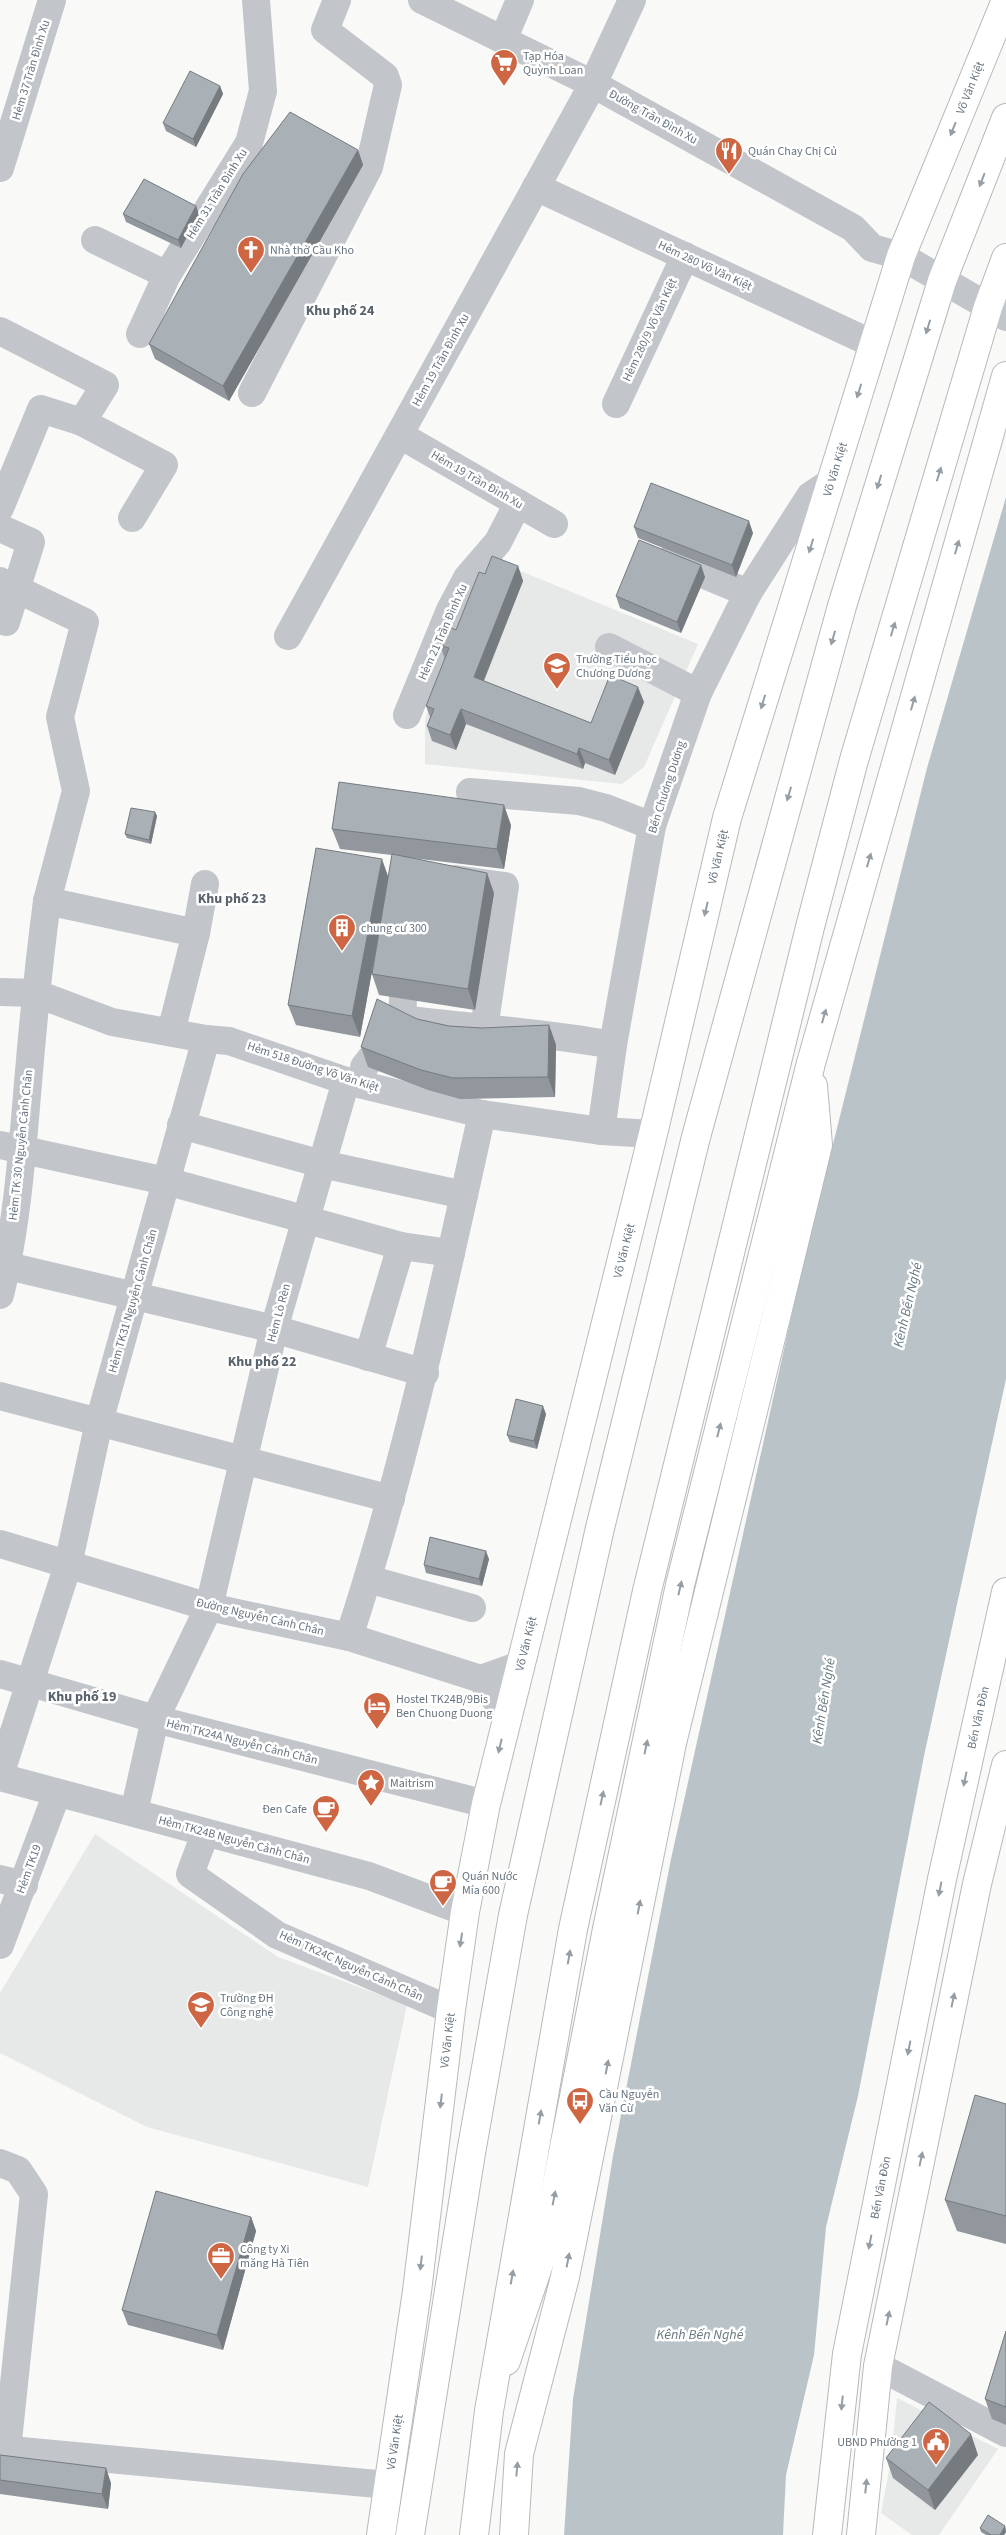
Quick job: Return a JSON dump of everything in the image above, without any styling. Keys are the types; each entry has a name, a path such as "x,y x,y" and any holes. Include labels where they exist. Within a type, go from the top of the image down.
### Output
{"main road":[{"name":"Võ Văn Kiệt","path":"381,2535 417,2291 451,2010 465,1912 486,1804 653,1134 727,818 873,344 902,256 1006,0"},
{"path":"410,2535 471,2153 514,1915 600,1528 696,1137 754,920 842,606 942,281 1006,118"},
{"path":"474,2535 489,2411 573,1929 647,1591 810,927 851,769 997,312 1006,258"},
{"path":"489,2411 544,2249 607,1928 680,1585 811,1063 1006,376"},
{"path":"512,2529 519,2454 565,2277 672,1743 818,1144 811,1063"},
{"name":"Bến Vân Đồn","path":"827,2535 847,2354 950,1841 1006,1592"},
{"path":"861,2535 878,2366 995,1858 1006,1765"},
{"path":"950,1841 995,1858"},
{"path":"847,2354 878,2366"}],"street":[{"name":"Hẻm 37 Trần Ðình Xu","path":"0,168 52,0"},
{"name":"Hẻm 31 Trần Đinh Xu","path":"140,334 167,275 249,143 263,91 256,0"},
{"path":"252,393 369,167 388,85 385,76 325,30 337,0"},
{"name":"Đường Trần Ðình Xu","path":"422,0 593,84 853,228 872,248 902,256 997,312"},
{"path":"503,40 520,0"},
{"name":"Hẻm 19 Trần Ðình Xu","path":"288,636 593,84 632,0"},
{"name":"Hẻm 280 Võ Văn Kiệt","path":"536,187 873,344"},
{"path":"95,240 167,275"},
{"name":"Hẻm 280/9 Võ Văn Kiệt","path":"616,404 685,256"},
{"path":"0,331 105,385 82,422"},
{"path":"0,508 42,409 82,422 164,465 132,518"},
{"name":"Hẻm 19 Trần Đình Xu","path":"400,435 554,524"},
{"name":"Bến Chương Dương","path":"601,1131 652,826 698,692 748,593 810,496 831,482"},
{"name":"Hẻm 21 Trần Đình Xu","path":"407,715 450,610 467,578 498,542 518,503"},
{"path":"0,528 30,542 8,585 6,622"},
{"path":"648,551 748,593"},
{"name":"Hẻm TK 30 Nguyễn Cảnh Chân","path":"0,1295 4,1264 11,1147 47,901 76,791 60,717 84,622 8,585"},
{"path":"609,647 698,692"},
{"path":"470,792 579,801 606,808 652,826"},
{"path":"427,875 505,886 484,1029"},
{"path":"171,1032 196,933 205,884"},
{"path":"47,901 196,933"},
{"path":"355,1074 402,1019 407,931"},
{"name":"Hẻm 518 Đường Võ Văn Kiệt","path":"0,992 35,993 112,1022 206,1039 229,1041 355,1074 482,1114 601,1131 653,1134"},
{"path":"402,1019 484,1029 552,1034 614,1045"},
{"name":"Hẻm TK31 Nguyễn Cảnh Chân","path":"0,1776 68,1565 99,1422 206,1039"},
{"name":"Hẻm Lò Rèn","path":"134,1812 155,1719 209,1607 274,1329 322,1164 355,1074"},
{"path":"350,1637 391,1499 425,1373 482,1114"},
{"path":"181,1125 322,1164 464,1195"},
{"path":"11,1147 166,1181 401,1246 451,1254"},
{"path":"368,1358 401,1246"},
{"path":"4,1264 274,1329 368,1358 425,1373"},
{"path":"0,1396 244,1462 391,1499"},
{"name":"Đường Nguyễn Cảnh Chân","path":"0,1544 209,1607 350,1637 482,1679"},
{"path":"368,1579 472,1608"},
{"path":"507,1716 482,1679 520,1665"},
{"name":"Hẻm TK24A Nguyễn Cảnh Chân","path":"0,1674 155,1719 486,1804"},
{"name":"Hẻm TK24B Nguyễn Cảnh Chân","path":"0,1776 56,1793 134,1812 205,1834 369,1876 465,1912"},
{"name":"Hẻm TK19","path":"0,1945 12,1882 56,1793"},
{"name":"Hẻm TK24C Nguyễn Cảnh Chân","path":"205,1834 190,1874 277,1935 451,2010"},
{"path":"0,2163 18,2170 34,2194 4,2449 388,2485"},
{"path":"878,2366 1006,2433"}],"shaded area":[{"name":"Trường Tiểu học Chương Dương","path":"487,557 698,644 644,767 622,784 425,764 425,719 445,660"},
{"name":"Trường ĐH Công nghệ","path":"95,1834 278,1957 407,2005 368,2187 147,2127 0,2053 0,1993"},
{"path":"897,2398 998,2449 939,2535 912,2535 881,2513 891,2460"}],"water":[{"name":"Kênh Bến Nghé","path":"1006,497 1006,1379 924,1756 858,2096 826,2227 814,2355 786,2475 783,2535 564,2535 573,2399 613,2156 671,1859 802,1268 927,768"}],"building":[{"path":"190,71 220,86 193,139 163,123"},
{"name":"Nhà thờ Cầu Kho","path":"290,112 358,150 223,386 149,344 243,174"},
{"path":"144,179 196,206 178,240 123,214"},
{"path":"651,483 749,521 732,565 634,527"},
{"path":"639,540 701,565 677,622 616,596"},
{"path":"492,556 518,566 474,677 591,723 610,675 638,687 609,760 579,748 577,754 461,709 450,735 427,726 434,709 426,706 449,648 440,645 447,626 456,630 479,572 485,574"},
{"path":"339,782 504,805 497,849 332,829"},
{"path":"131,808 155,812 149,840 125,834"},
{"name":"chung cư 300","path":"316,848 382,859 352,1016 288,1005"},
{"path":"392,854 487,873 468,989 372,974"},
{"path":"377,999 417,1019 449,1026 482,1028 549,1025 548,1077 453,1078 421,1070 361,1047"},
{"path":"516,1399 543,1406 534,1441 507,1435"},
{"path":"430,1537 486,1551 479,1579 424,1565"},
{"path":"975,2095 1006,2104 1006,2216 945,2200"},
{"path":"156,2191 251,2217 217,2335 122,2310"},
{"path":"1006,2331 1006,2407 985,2399"},
{"path":"929,2402 971,2434 928,2490 886,2458"},
{"path":"0,2455 106,2468 102,2494 0,2480"},
{"path":"988,2515 1005,2526 1000,2535 991,2535 980,2528"}],"place":[{"name":"Tạp Hóa Quỳnh Loan","path":"504,87"},
{"name":"Quán Chay Chị Củ","path":"729,175"},
{"name":"Nhà thờ Cầu Kho","path":"251,274"},
{"name":"Trường Tiểu học Chương Dương","path":"557,690"},
{"name":"chung cư 300","path":"342,952"},
{"name":"Hostel TK24B/9Bis Ben Chuong Duong","path":"377,1730"},
{"name":"Maitrism","path":"371,1807"},
{"name":"Đen Cafe","path":"326,1833"},
{"name":"Quán Nước Mía 600","path":"443,1907"},
{"name":"Trường ĐH Công nghệ","path":"201,2029"},
{"name":"Cầu Nguyễn Văn Cừ","path":"580,2125"},
{"name":"Công ty Xi măng Hà Tiên","path":"221,2280"},
{"name":"UBND Phường 1","path":"936,2466"}],"district":[{"name":"Khu phố 24","path":"340,311"},
{"name":"Khu phố 23","path":"232,899"},
{"name":"Khu phố 22","path":"262,1362"},
{"name":"Khu phố 19","path":"82,1697"}]}
